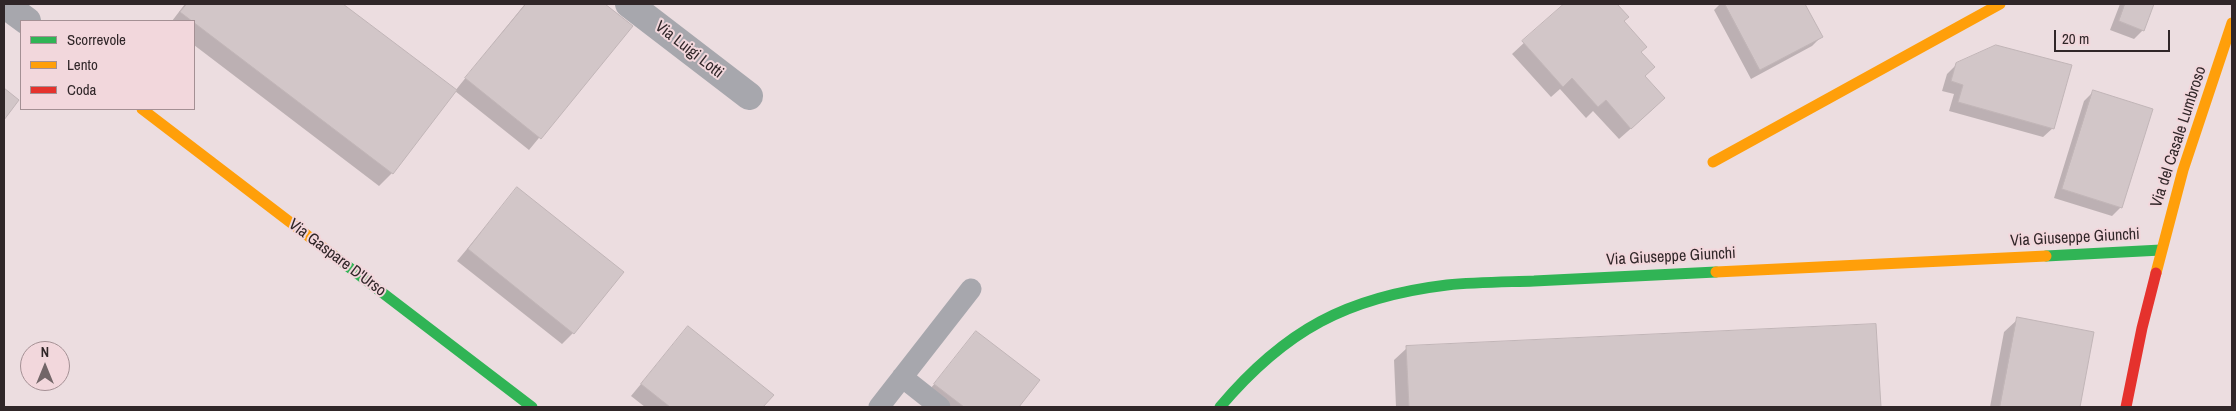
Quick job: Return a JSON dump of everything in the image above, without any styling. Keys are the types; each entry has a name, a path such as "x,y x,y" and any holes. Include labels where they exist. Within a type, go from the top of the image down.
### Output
{"street":[{"path":"4,4 26,20"},
{"name":"Via Luigi Lotti","path":"629,4 749,96"},
{"path":"1713,162 2000,4"},
{"name":"Via del Casale Lumbroso","path":"2126,407 2142,328 2161,250 2192,140 2232,24"},
{"name":"Via Gaspare D'Urso","path":"143,110 532,407"},
{"name":"Via Giuseppe Giunchi","path":"1220,407 1259,364 1311,326 1368,300 1419,288 1449,284 2161,250"}],"lane":[{"path":"879,407 971,289"},
{"path":"902,377 940,407"}],"building":[{"path":"187,4 343,4 457,90 393,174 195,23 195,20 191,20 180,12"},
{"path":"526,4 605,4 633,26 541,139 465,78"},
{"path":"1564,4 1617,4 1629,17 1624,21 1647,47 1641,52 1655,67 1645,76 1665,98 1631,129 1606,100 1598,107 1572,78 1563,87 1522,41"},
{"path":"1725,4 1805,4 1823,37 1760,70"},
{"path":"2125,4 2154,4 2144,31 2119,21"},
{"path":"1996,45 2072,65 2054,129 1958,102 1963,85 1951,81 1956,63"},
{"path":"4,88 19,100 4,120"},
{"path":"2093,90 2153,109 2122,208 2062,189"},
{"path":"517,187 624,272 574,334 468,249"},
{"path":"2017,317 2094,332 2080,407 2000,407"},
{"path":"1876,324 1881,407 1409,407 1406,346"},
{"path":"688,326 774,395 763,407 670,407 641,384"},
{"path":"976,331 1040,380 1019,407 964,407 934,384"}],"traffic: fast":[{"path":"2046,256 2161,250"},
{"path":"333,255 532,407"},
{"path":"1220,407 1244,380 1269,357 1294,338 1320,322 1378,298 1458,284 1716,272"}],"traffic: slow":[{"path":"1713,162 2000,4"},
{"path":"2156,273 2183,170 2232,23"},
{"path":"143,110 333,255"},
{"path":"1716,272 2046,256"}],"traffic: jam":[{"path":"2126,407 2142,328 2156,273"}]}
